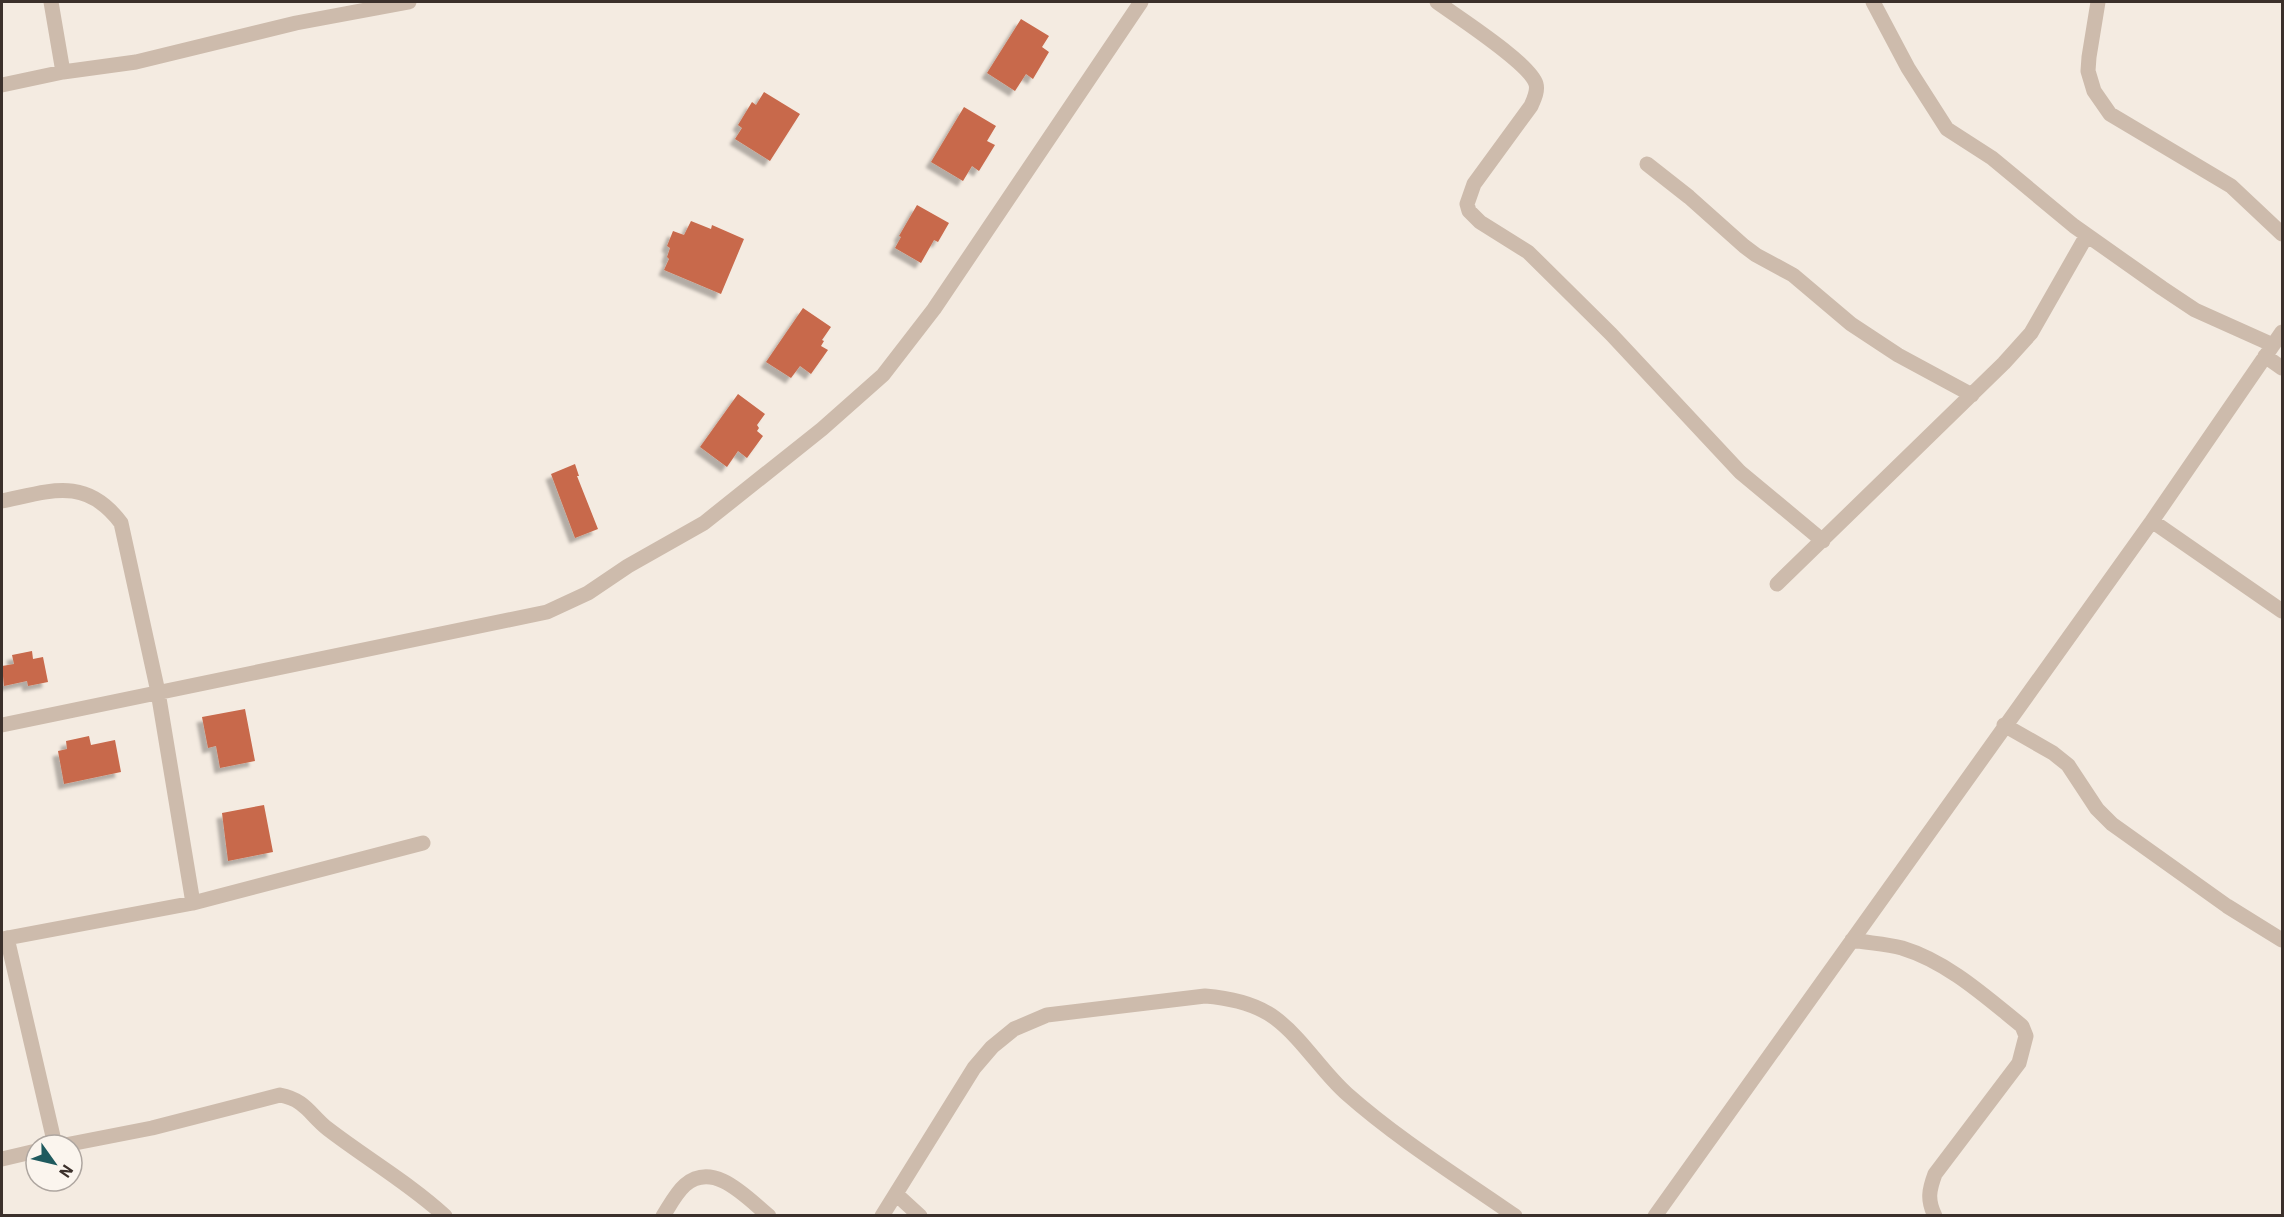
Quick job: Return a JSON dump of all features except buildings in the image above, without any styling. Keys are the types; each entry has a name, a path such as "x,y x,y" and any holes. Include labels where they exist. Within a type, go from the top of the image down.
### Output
{"street":[{"path":"51,2 63,72"},
{"path":"2,85 63,72 136,62 296,23 409,2"},
{"path":"2,725 547,612 588,593 628,566 704,523 822,429 883,375 934,309 1141,2"},
{"path":"1437,2 1520,63 1536,83 1536,93 1531,106 1474,184 1467,204 1469,211 1480,222 1528,252 1611,334 1740,472 1823,541"},
{"path":"1872,2 1908,68 1947,129 1992,159 2087,236 2195,310 2269,351 2283,368"},
{"path":"2097,2 2088,57 2088,71 2094,91 2110,114 2231,186 2283,234"},
{"path":"1647,164 1689,197 1744,246 1793,275 1851,324 1898,355 1972,395"},
{"path":"1778,585 1972,395 2031,333 2087,236"},
{"path":"1654,1215 2152,521 2283,332"},
{"path":"2,501 60,489 79,492 100,501 121,523 158,692 193,903"},
{"path":"2152,521 2283,611"},
{"path":"2004,725 2053,753 2068,765 2097,809 2112,824 2227,906 2283,940"},
{"path":"52,1133 4,939 193,903 423,843"},
{"path":"1852,940 1901,948 1963,978 2022,1026 2026,1036 2019,1063 1935,1174 1928,1191 1930,1206 1935,1215"},
{"path":"882,1215 974,1068 992,1047 1014,1029 1047,1015 1205,996 1223,998 1256,1007 1275,1017 1348,1095 1419,1149 1515,1215"},
{"path":"84,1141 152,1128 280,1095 305,1105 326,1128 388,1171 445,1215"},
{"path":"2,1159 24,1154"},
{"path":"663,1215 686,1184 707,1176 728,1183 769,1215"},
{"path":"896,1194 920,1215"}]}
